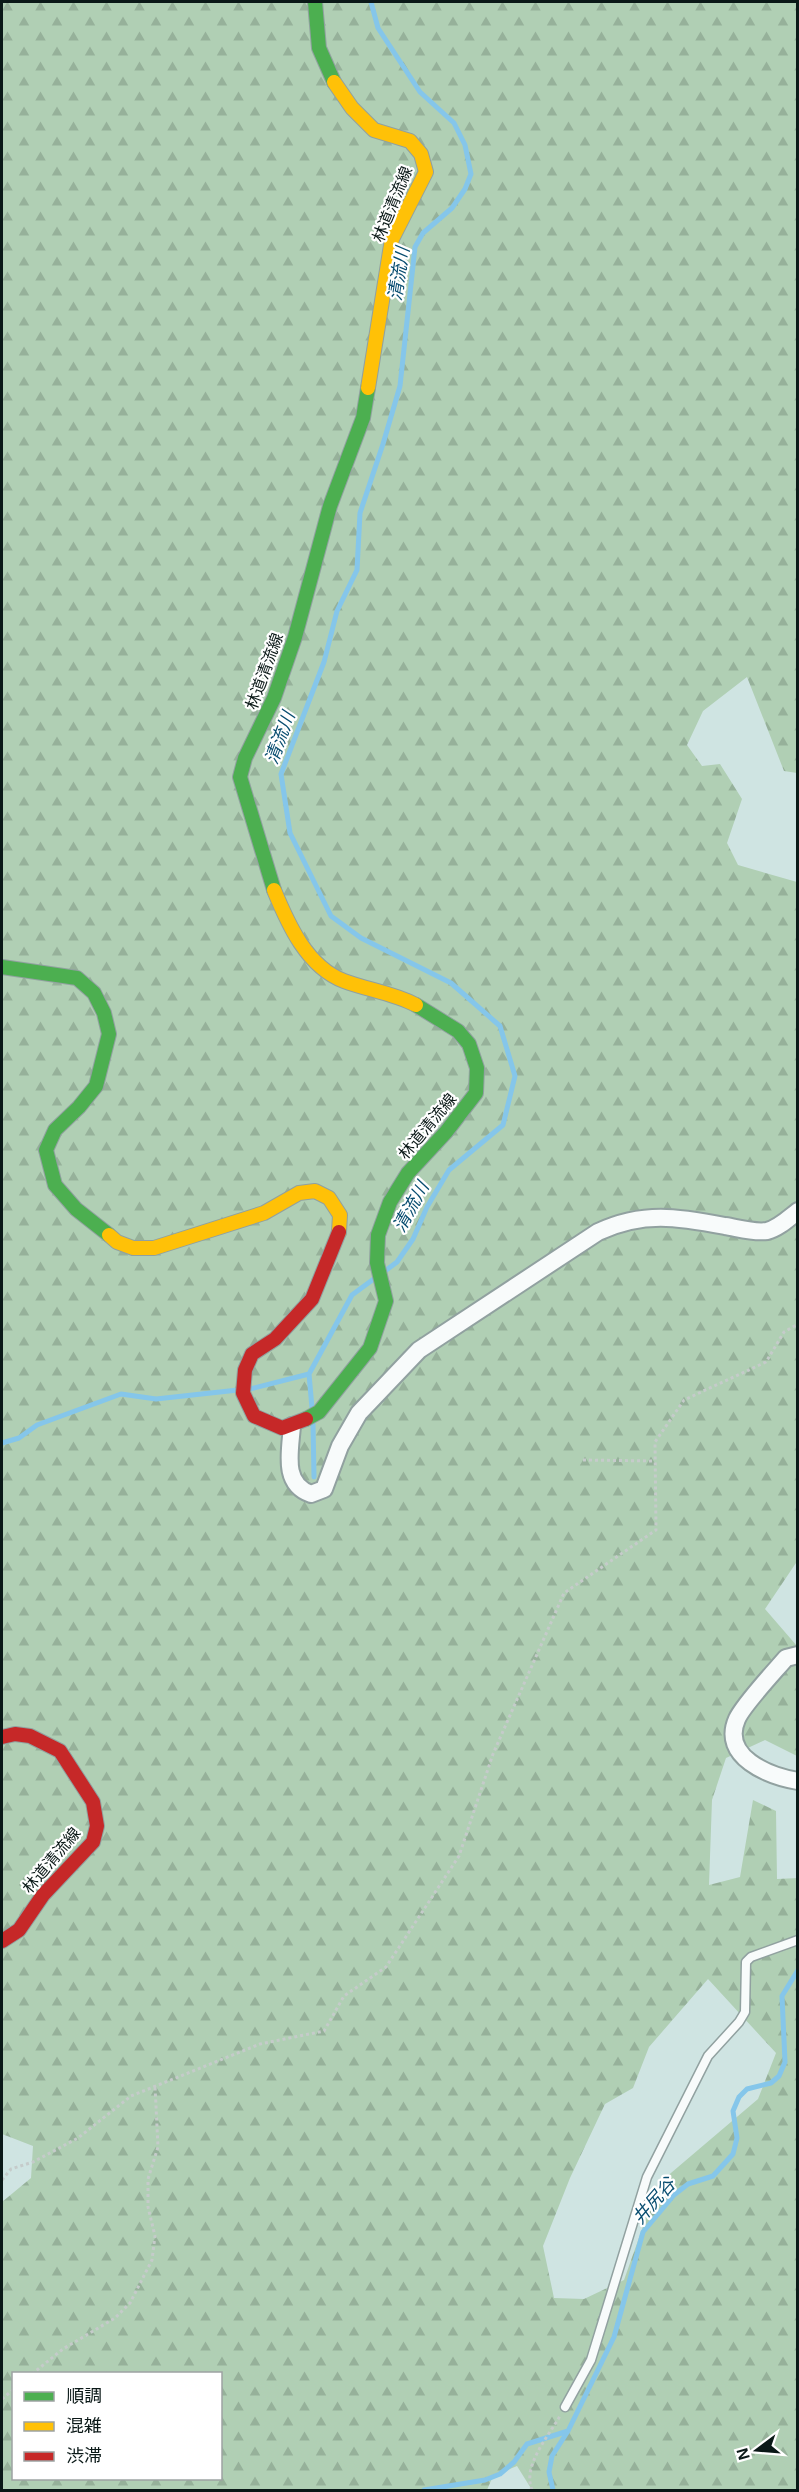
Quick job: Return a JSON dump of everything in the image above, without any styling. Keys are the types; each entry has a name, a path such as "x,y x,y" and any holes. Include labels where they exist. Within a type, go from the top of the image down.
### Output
{"street":[{"name":"林道清流線","path":"292,1426 319,1412 370,1348 386,1301 377,1263 378,1235 390,1202 408,1173 446,1132 476,1093 477,1068 469,1044 458,1030 405,999 342,980 322,966 302,946 286,919 269,877 240,777 245,758 274,698 306,598 330,506 363,418 392,239 426,172 421,154 410,141 374,130 352,108 332,79 319,48 315,2"},
{"path":"2,967 77,978 94,993 104,1013 109,1034 96,1086 79,1107 55,1130 46,1150 55,1185 76,1209 117,1242 133,1248 154,1248 264,1213 299,1193 315,1191 329,1198 340,1215 338,1238 312,1299 275,1339 252,1354 245,1370 243,1389 254,1416 282,1428 292,1426 290,1455 292,1478 299,1490 311,1494 324,1489 340,1446 360,1413 396,1371 419,1350 598,1232 620,1222 668,1218 767,1231 782,1224 798,1211"},
{"path":"798,1655 786,1658 737,1718 733,1732 737,1751 749,1763 798,1781"},
{"name":"林道清流線","path":"2,1737 15,1734 30,1736 60,1751 93,1802 96,1826 93,1842 43,1895 19,1930 2,1941"}],"lane":[{"path":"565,2407 591,2360 646,2177 708,2056 739,2022 745,2012 746,1962 751,1957 798,1941"}],"path":[{"path":"2,2180 11,2169 33,2162 78,2138 131,2096 260,2044 324,2031 344,1996 386,1967 459,1856 493,1754 564,1593 656,1530 655,1442 684,1400 766,1362 784,1332 798,1324"},
{"path":"583,1460 655,1461"},
{"path":"33,2372 63,2349 115,2318 130,2302 152,2260 156,2236 148,2207 148,2179 158,2147 155,2086"},
{"path":"532,2490 529,2482 534,2458 565,2407"}],"green space":[{"path":"2,2 797,2 797,773 784,771 747,677 703,711 687,745 702,766 720,764 742,799 727,843 738,865 797,882 798,1560 765,1609 797,1646 797,1756 765,1740 726,1758 712,1800 709,1885 740,1877 753,1800 776,1811 777,1879 798,1878 797,2490 532,2490 517,2466 493,2476 487,2490 2,2490 2,2202 31,2178 33,2146 2,2134","holes":["708,1979 776,2053 758,2099 658,2184 624,2280 584,2299 554,2298 543,2246 570,2178 605,2104 633,2088 649,2047"]}],"waterway":[{"name":"清流川","path":"371,2 378,28 420,92 454,123 465,145 471,174 465,189 452,208 423,233 415,247 400,386 360,513 357,570 337,611 324,662 281,774 290,833 331,916 361,938 451,983 500,1026 515,1076 503,1125 449,1170 427,1207 413,1239 397,1262 385,1271"},
{"name":"清流川","path":"309,1374 352,1295 375,1278"},
{"path":"309,1374 312,1408"},
{"path":"250,1389 309,1374"},
{"path":"2,1443 19,1438 37,1425 121,1394 156,1399 238,1390"},
{"path":"313,1423 314,1477"},
{"name":"井尻谷","path":"553,2490 549,2472 552,2456 568,2431 614,2337 643,2232 674,2195 688,2184 713,2176 733,2154 737,2138 733,2111 739,2097 747,2089 771,2083 779,2076 785,2062 782,1996 798,1970"},
{"path":"424,2490 485,2480 500,2474 514,2462 527,2444 568,2431"}],"traffic: fast":[{"path":"315,2 319,48 334,82"},
{"path":"274,890 240,777 245,758 274,698 295,637 330,506 363,418 368,388"},
{"path":"2,967 77,978 94,993 104,1013 109,1034 96,1086 79,1107 55,1130 46,1150 55,1185 76,1209 109,1235"},
{"path":"306,1419 319,1412 370,1348 386,1301 377,1263 378,1235 390,1202 408,1173 446,1132 476,1093 477,1068 469,1044 458,1031 416,1005"}],"traffic: slow":[{"path":"334,82 352,108 374,130 410,141 421,154 426,172 392,239 368,388"},
{"path":"274,890 300,943 319,966 344,981 398,997 416,1005"},
{"path":"109,1235 117,1242 133,1248 154,1248 264,1213 299,1193 315,1191 329,1198 340,1215 339,1232"}],"traffic: jam":[{"path":"306,1419 282,1428 254,1416 243,1393 245,1370 252,1354 275,1339 312,1299 339,1232"},
{"path":"2,1737 15,1734 30,1736 60,1751 93,1802 97,1826 93,1842 43,1895 19,1930 2,1941"}]}
